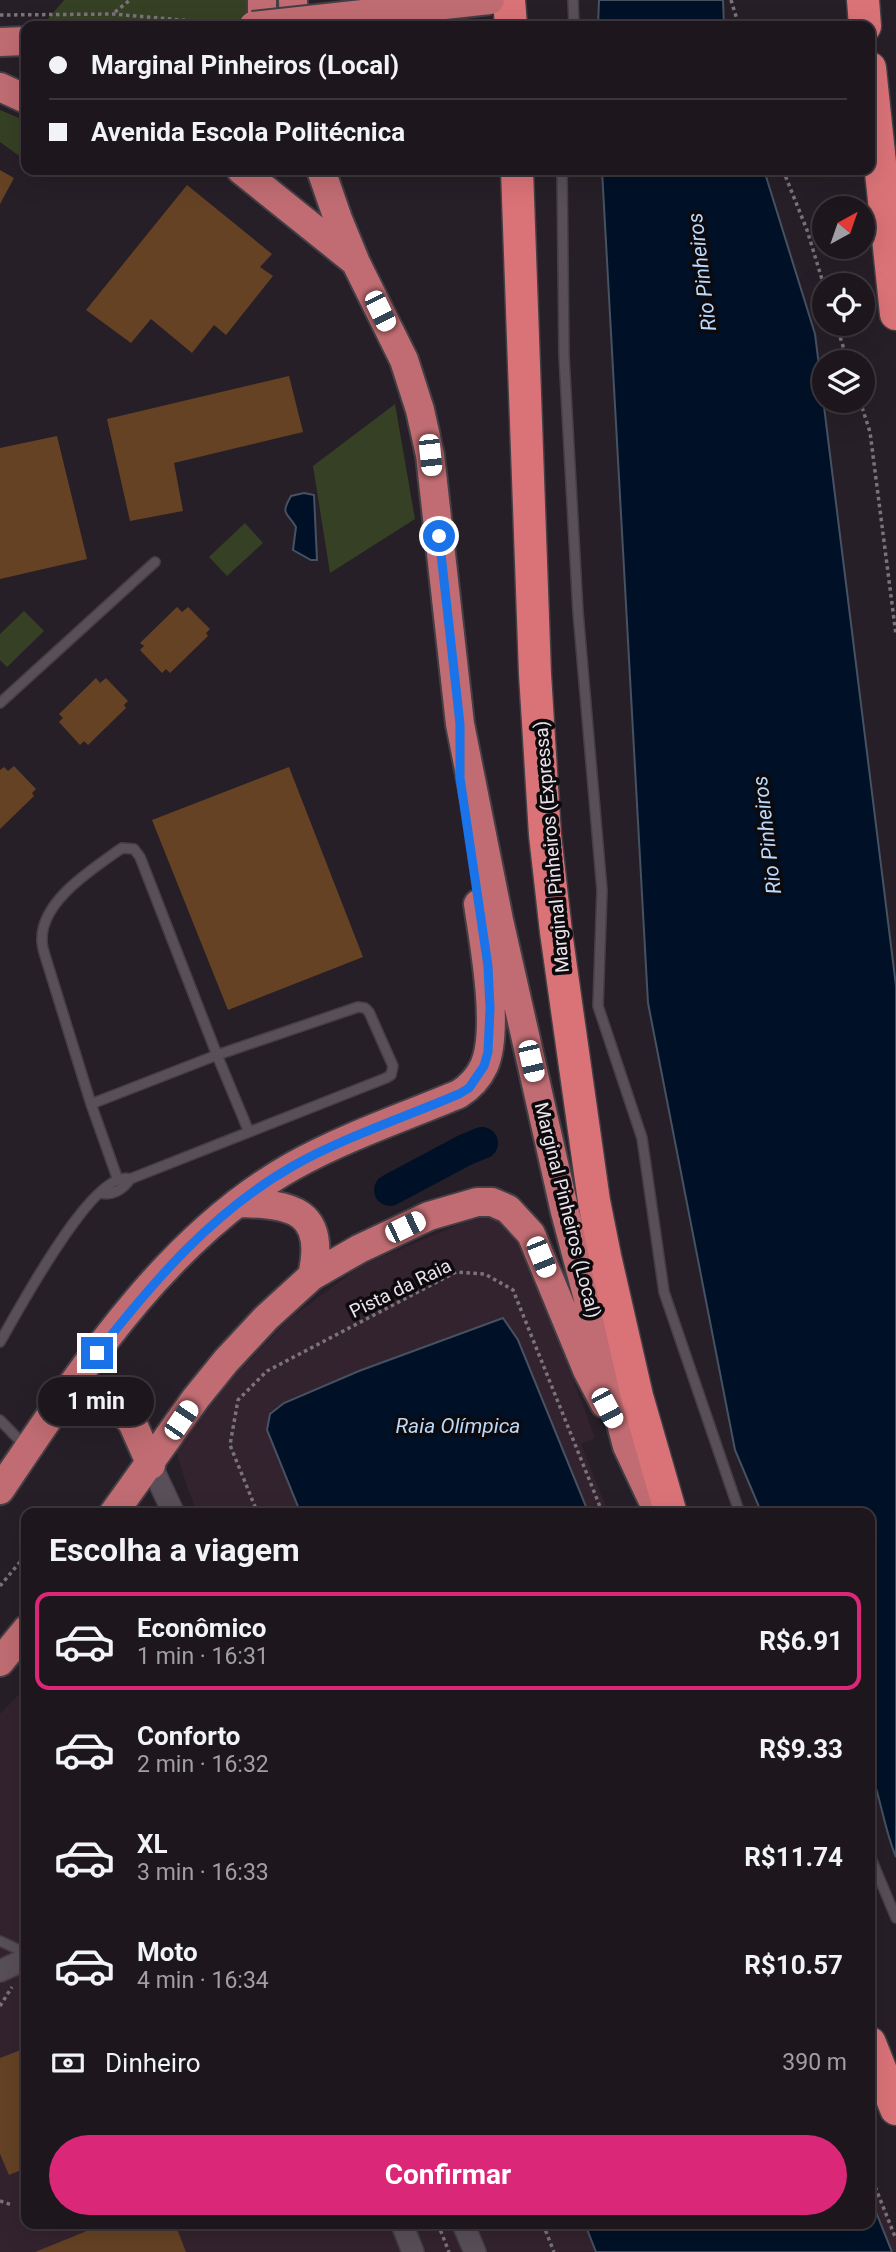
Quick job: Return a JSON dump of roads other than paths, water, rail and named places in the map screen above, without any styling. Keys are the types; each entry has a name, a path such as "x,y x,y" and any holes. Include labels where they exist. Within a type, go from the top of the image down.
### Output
{"highway":[{"path":"262,0 262,21"},
{"path":"293,0 294,21"},
{"path":"299,21 490,0"},
{"path":"509,0 510,21"},
{"path":"863,0 865,21"},
{"path":"0,42 21,41"},
{"path":"0,87 21,97"},
{"path":"875,115 896,314"},
{"path":"247,175 356,262"},
{"name":"Marginal Pinheiros (Local)","path":"323,175 356,262 404,360 430,455 460,724 499,920 565,1212 594,1313 627,1446 656,1508"},
{"name":"Marginal Pinheiros (Expressa)","path":"517,175 535,674 545,835 556,932 594,1201 637,1396 669,1508"},
{"path":"0,1490 54,1412 149,1287 187,1247 237,1203 293,1166 459,1094 469,1088 484,1066 488,1052 488,966 460,778 460,724"},
{"path":"118,1508 196,1398 226,1361 312,1276 359,1249 429,1216 477,1202 492,1202 508,1209 531,1234 587,1370 627,1446"},
{"path":"237,1203 279,1205 304,1217 314,1231 317,1245 312,1276"},
{"path":"54,1412 71,1404 122,1412 132,1422 150,1465"},
{"path":"0,1662 21,1636"},
{"path":"875,2056 896,2109"}],"street":[{"path":"150,1465 171,1508"},
{"path":"0,1970 21,1959"},
{"path":"404,2229 413,2252"},
{"path":"465,2229 474,2252"}],"lane":[{"path":"573,0 574,21"},
{"path":"562,175 564,356 579,612 602,890 598,1006 642,1138 664,1292 738,1508"},
{"path":"0,703 155,562"},
{"path":"118,1180 91,1104 42,940 44,925 61,897 122,848 134,849 141,857 249,1132"},
{"path":"91,1104 217,1055 362,1007 369,1012 393,1066 391,1074 386,1078 130,1180 123,1188 109,1194 101,1193"},
{"path":"0,1342 71,1223 106,1187 118,1180 130,1180"},
{"path":"0,1420 28,1449"},
{"path":"875,1868 896,1917"},
{"path":"0,1941 21,1953"}],"water":[{"path":"599,0 723,0 724,21 598,21"},
{"name":"Rio Pinheiros","path":"602,175 766,175 812,324 812,336 815,336 817,350 812,350 812,413 825,413 896,986 896,1857 875,1785 875,1508 759,1508 735,1450 648,1003"},
{"path":"304,493 314,495 317,560 311,560 293,550 296,527 285,510 291,496"},
{"name":"Raia Olímpica","path":"503,1318 518,1340 587,1508 299,1508 267,1430 270,1414 284,1403 359,1371"},
{"path":"875,2210 892,2252 596,2252 587,2229 875,2229"}],"waterway":[{"path":"390,1190 482,1143"}]}
